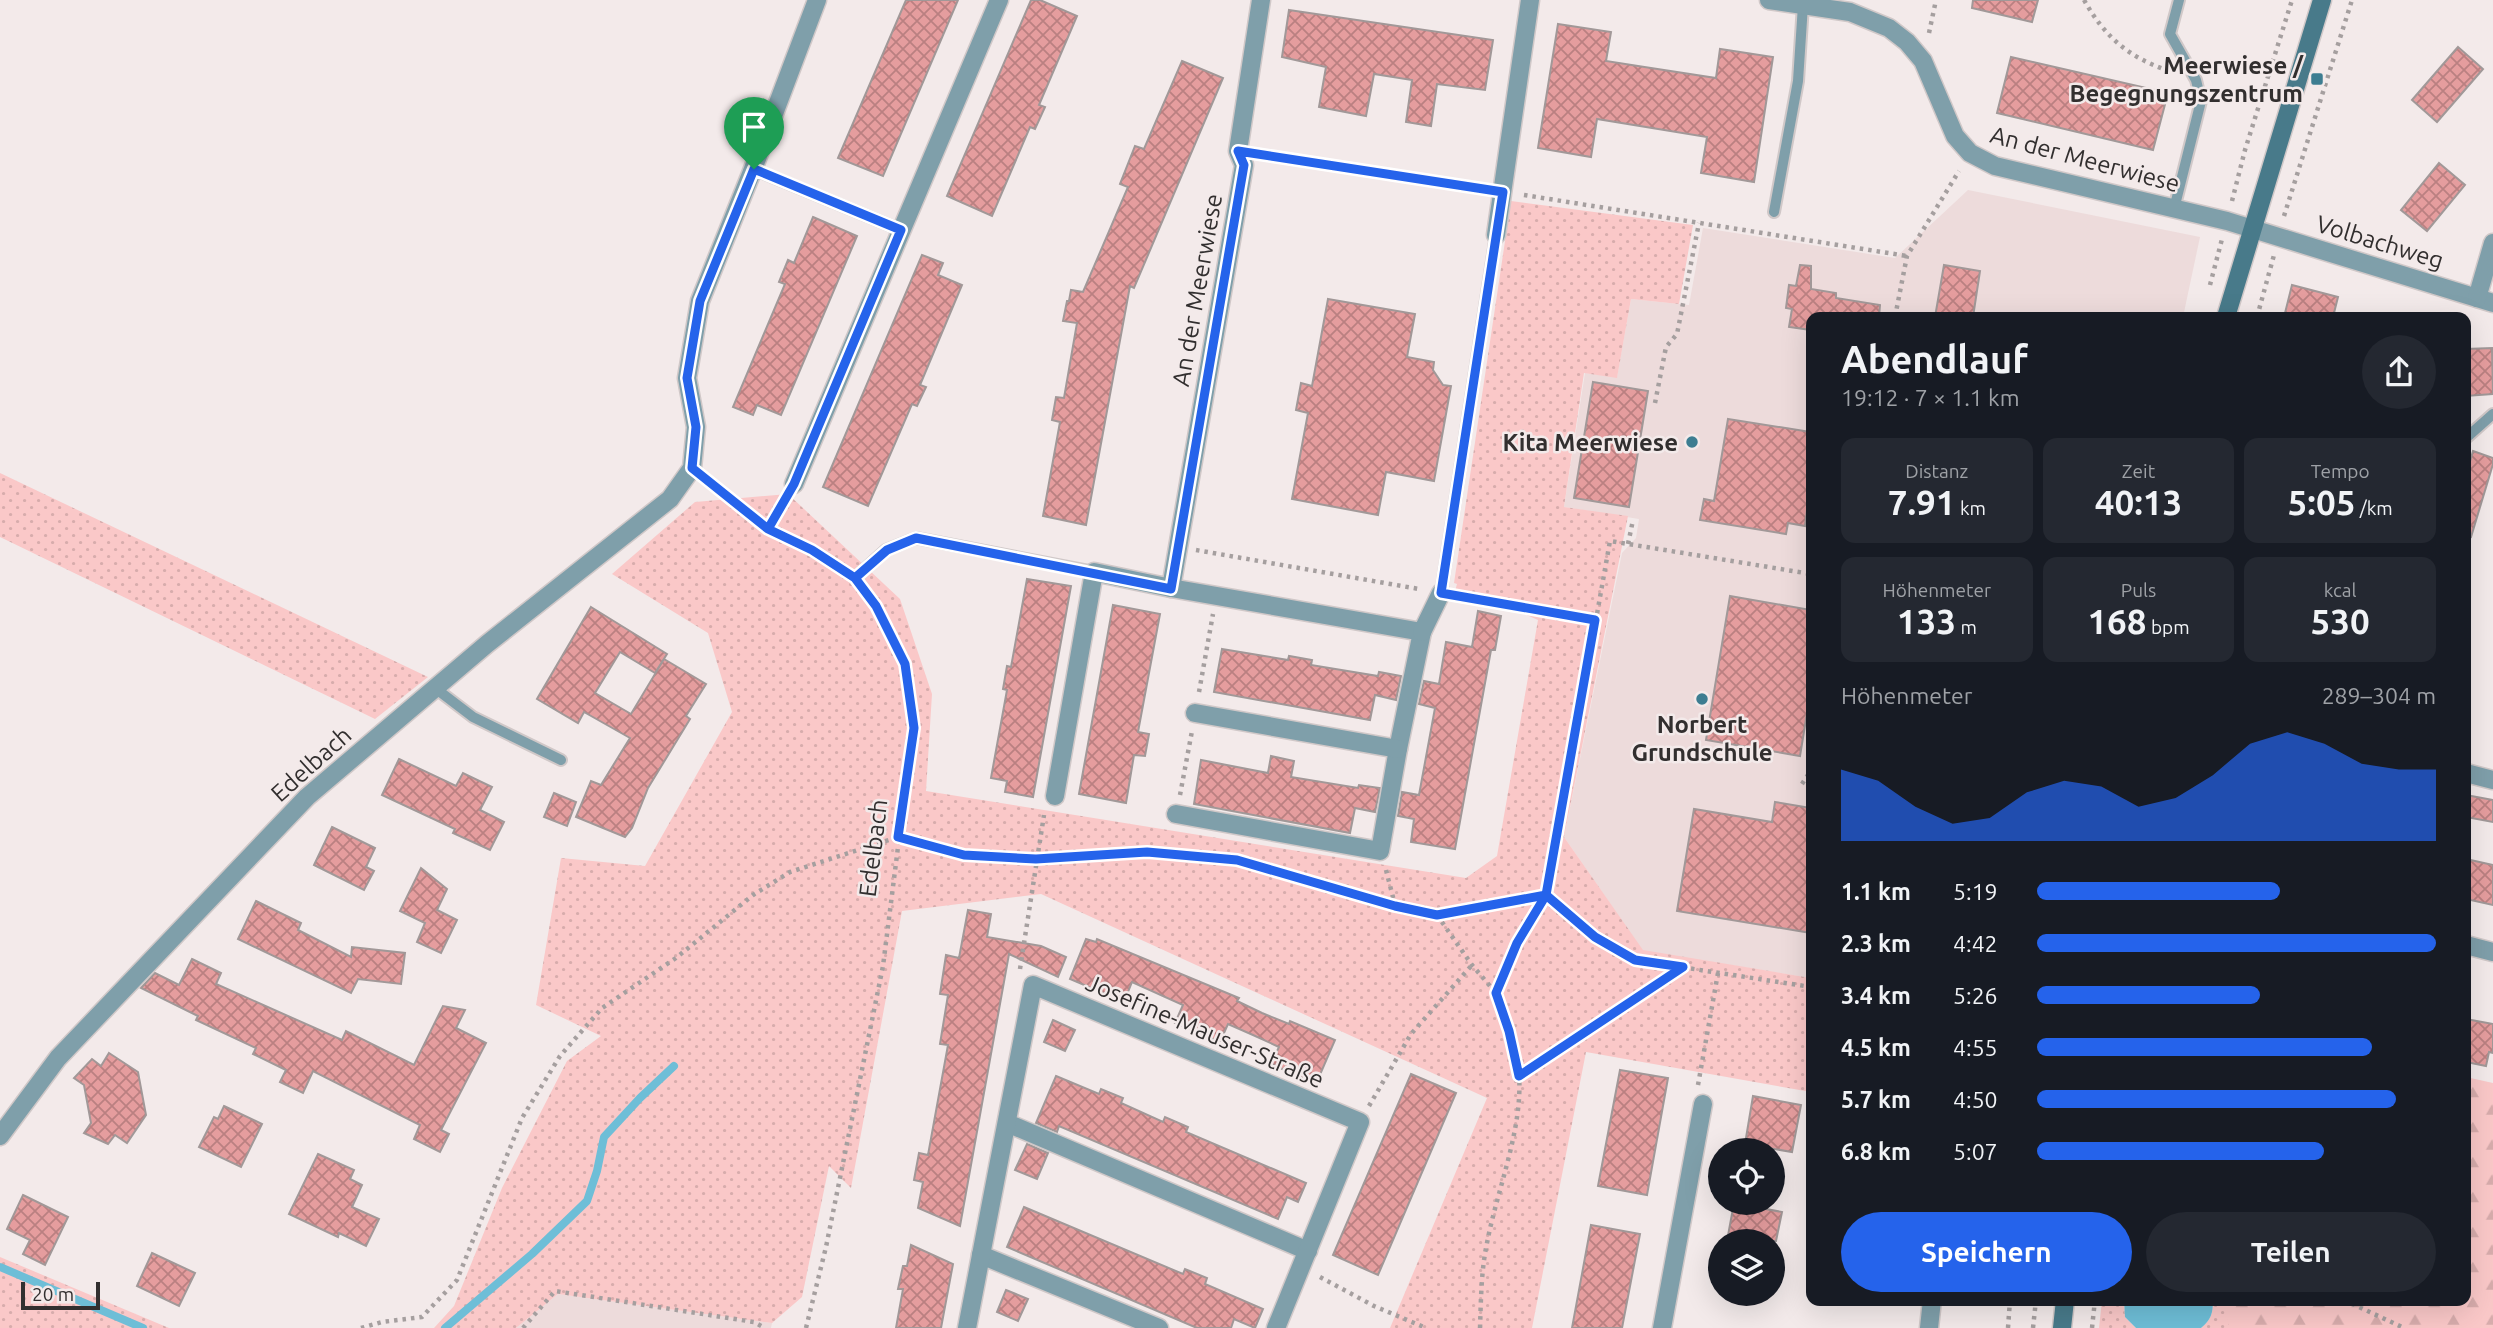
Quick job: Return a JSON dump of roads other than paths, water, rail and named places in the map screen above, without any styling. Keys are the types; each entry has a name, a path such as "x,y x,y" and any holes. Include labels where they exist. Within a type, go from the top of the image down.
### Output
{"street":[{"name":"Edelbach","path":"0,1136 58,1058 307,797 435,688 670,499 692,468 696,427 687,378 700,301 754,169 817,0"},
{"path":"794,484 999,0"},
{"name":"An der Meerwiese","path":"1171,589 1244,165 1238,151 1261,0"},
{"path":"1496,235 1530,0"},
{"name":"An der Meerwiese","path":"1769,0 1850,12 1889,27 1907,42 1923,61 1955,136 1970,153 1995,166 2252,228"},
{"path":"2227,312 2322,0"},
{"name":"Volbachweg","path":"2252,228 2485,300"},
{"path":"2485,300 2493,243"},
{"path":"1055,796 1094,572 1171,589 1422,632"},
{"path":"1176,814 1380,851 1422,632 1441,593"},
{"path":"1195,713 1398,750"},
{"path":"2471,775 2493,780"},
{"path":"2471,946 2493,952"},
{"name":"Josefine-Mauser-Straße","path":"1007,1123 1033,985 1360,1122 1305,1259"},
{"path":"1662,1328 1703,1104"},
{"path":"967,1328 1007,1123 1305,1259 1276,1328"},
{"path":"981,1255 1159,1328"},
{"path":"1929,1328 1931,1306"},
{"path":"2062,1328 2064,1306"}],"lane":[{"path":"2174,209 2201,101 2196,80 2170,34 2179,0"},
{"path":"1774,212 1798,81 1803,5"},
{"path":"754,169 901,230"},
{"path":"1441,593 1496,235"},
{"path":"2471,434 2493,414"},
{"path":"855,578 887,550 916,538 1094,572"},
{"path":"435,688 473,717 561,760"}],"water":[{"path":"2124,1306 2213,1306 2209,1319 2201,1328 2136,1328 2125,1317"}],"waterway":[{"path":"445,1328 532,1254 587,1201 604,1137 674,1066"},
{"name":"Edelbach","path":"0,1267 143,1328"}],"place":[{"name":"Meerwiese / Begegnungszentrum","path":"2317,79"},
{"name":"Kita Meerwiese","path":"1692,442"},
{"name":"Norbert Grundschule","path":"1702,699"}]}
